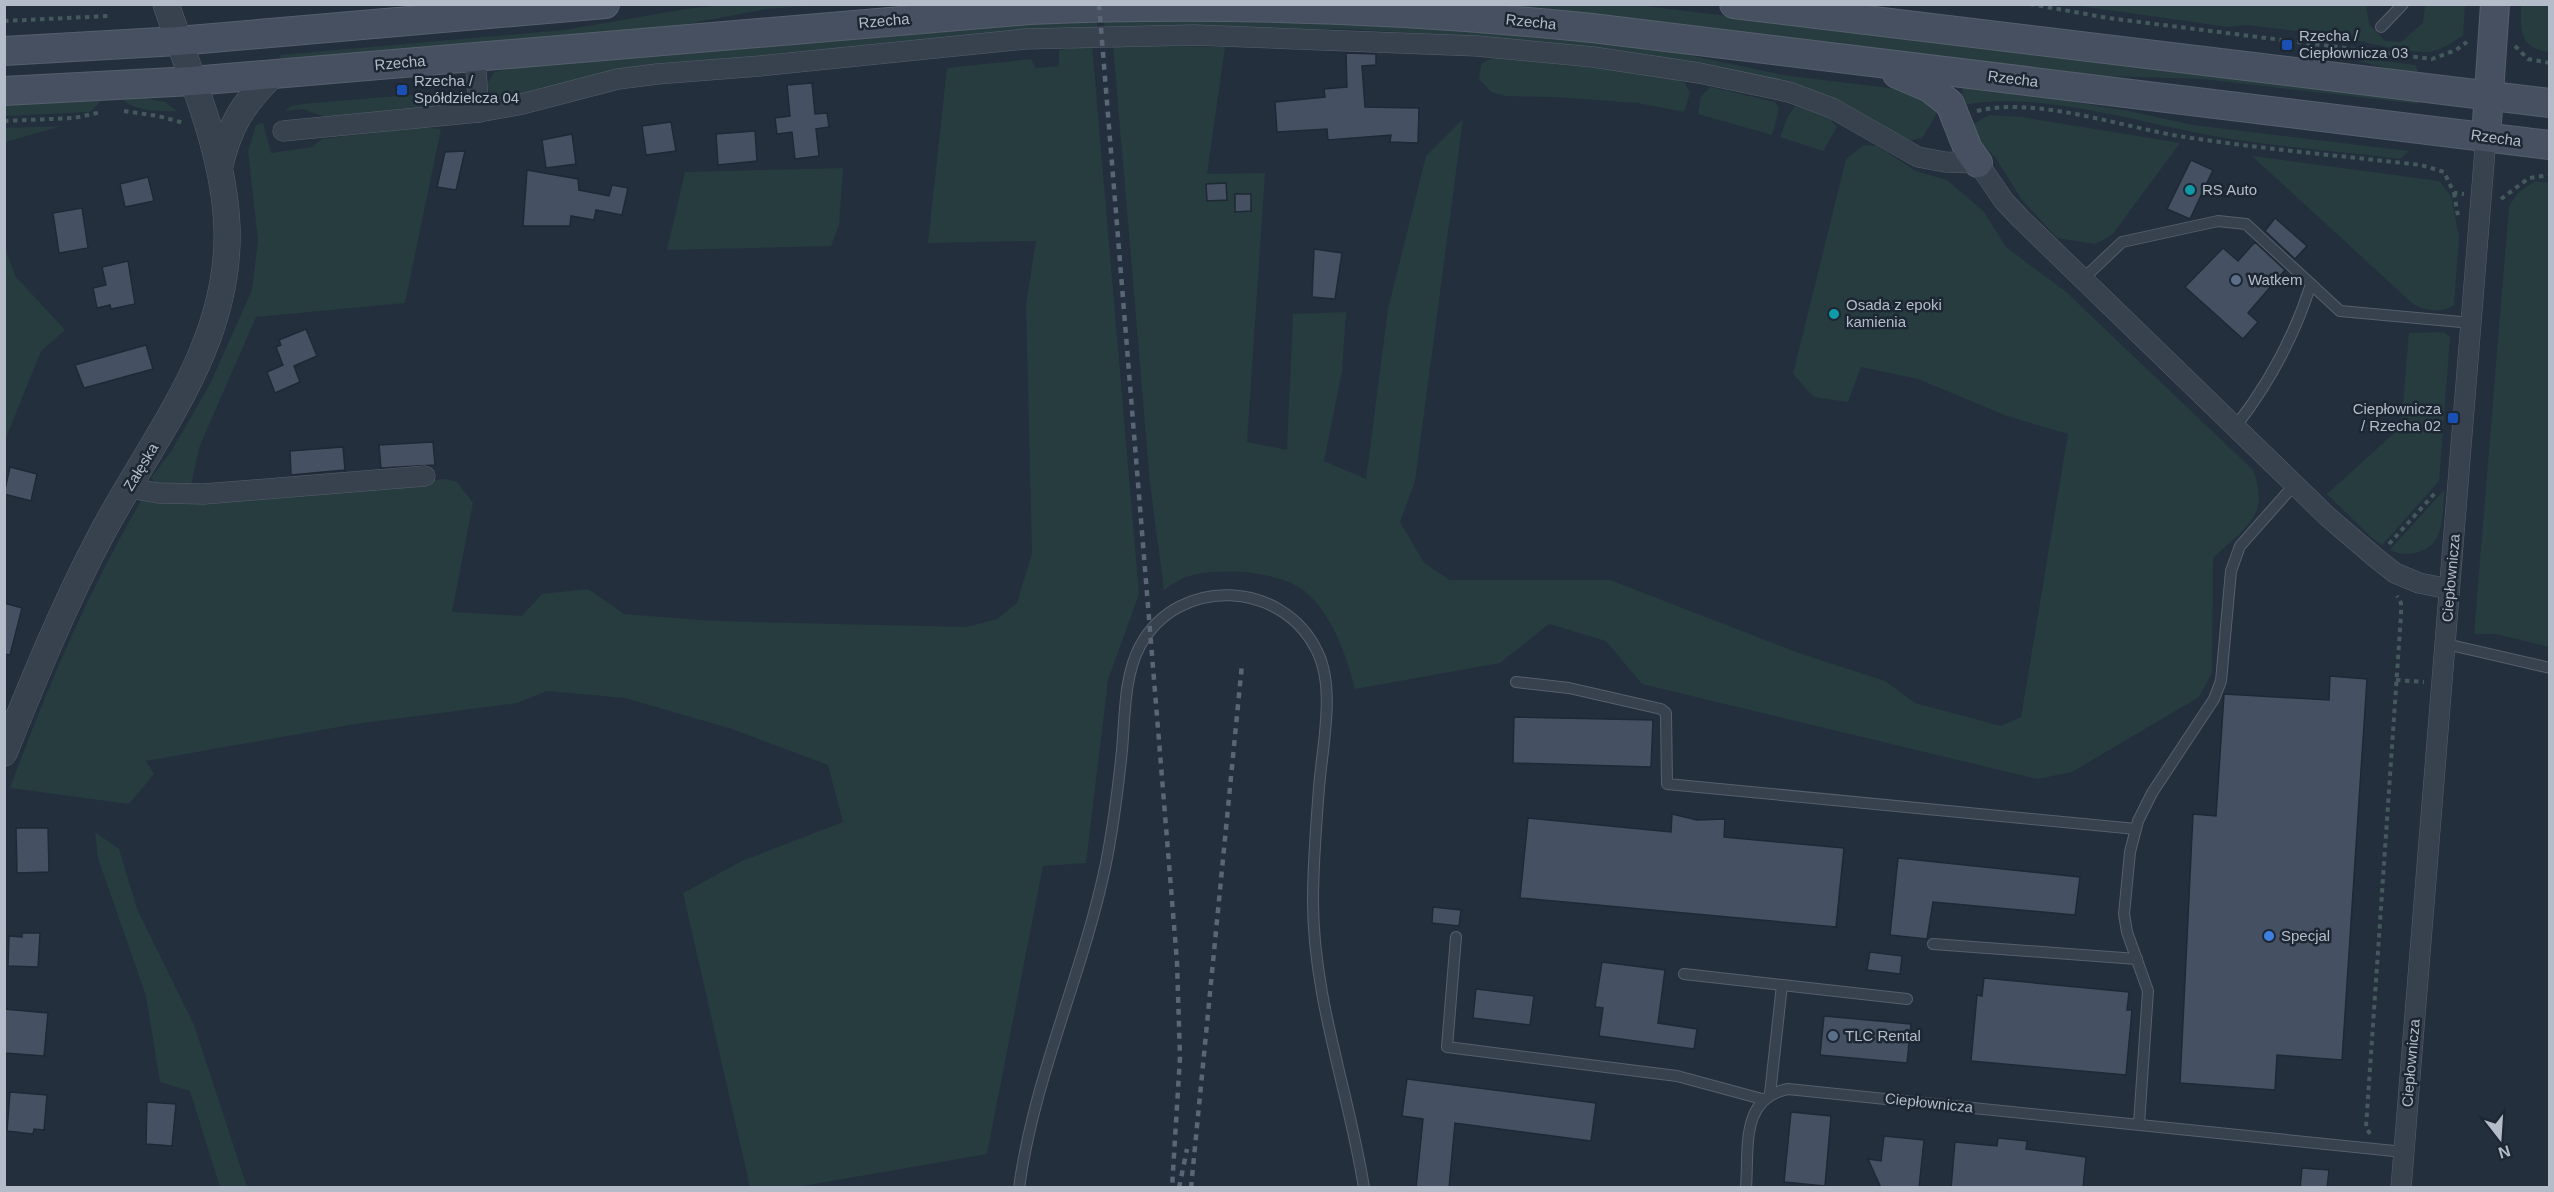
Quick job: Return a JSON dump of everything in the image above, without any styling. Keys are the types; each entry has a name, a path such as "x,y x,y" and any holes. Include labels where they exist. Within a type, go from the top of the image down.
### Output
{"main road":[{"path":"4,51 178,41 496,9 605,4"},
{"name":"Ciepłownicza","path":"2486,137 2495,4"},
{"name":"Rzecha","path":"4,91 192,81 954,10 1166,5 1378,7 1581,27 2550,146"},
{"path":"1745,5 1832,11 2550,103"},
{"path":"1867,62 1930,87 1950,104 1968,149 1978,163"}],"street":[{"name":"Załęska","path":"4,753 80,574 180,401 202,357 222,290 227,237 219,168 166,4"},
{"path":"283,131 479,112 518,105 618,79 1025,39 1194,35 1326,38 1530,51 1699,73 1790,92 1832,108 1918,157 1945,162 1978,163 2004,201 2082,279 2295,484 2376,558 2395,573 2419,583 2449,589"},
{"path":"475,56 479,112"},
{"name":"Załęska","path":"219,168 236,116 273,74"},
{"name":"Ciepłownicza","path":"2401,1188 2486,137"},
{"path":"129,488 158,493 204,494 425,476"}],"lane":[{"path":"2380,27 2403,4"},
{"path":"2082,279 2122,242 2218,221 2246,224 2340,310 2472,323"},
{"path":"2236,426 2279,365 2299,324 2311,284"},
{"path":"2139,1124 2148,991 2124,914 2130,852 2136,829 2152,793 2214,699 2221,681 2231,571 2240,546 2295,484"},
{"path":"1019,1188 1034,1104 1098,902 1114,817 1127,693 1138,648 1150,630 1186,604 1206,596 1229,594 1254,597 1276,606 1291,616 1317,649 1324,667 1327,684 1315,836 1315,940 1328,1021 1364,1188"},
{"path":"2446,644 2550,668"},
{"path":"1516,682 1569,688 1661,709 1666,713 1667,784 2136,829"},
{"path":"1456,937 1447,1047 1677,1076 1766,1096"},
{"path":"1933,944 2137,959"},
{"path":"1684,975 1906,999"},
{"path":"1746,1188 1753,1112 1766,1096 1782,985"},
{"name":"Ciepłownicza","path":"1766,1096 1797,1089 2404,1152"}],"path":[{"path":"2030,4 2058,12 2432,59 2456,50 2469,41 2475,41"},
{"path":"4,21 109,16"},
{"path":"2509,43 2528,59 2550,63"},
{"path":"1955,117 1982,110 2012,108 2077,115 2183,137 2421,165 2444,172 2454,193 2468,195"},
{"path":"114,110 158,116 185,123"},
{"path":"4,121 74,118 104,112"},
{"path":"2492,198 2502,199 2529,178 2550,176"},
{"path":"2376,558 2440,488"},
{"path":"2371,1138 2366,1127 2401,603 2391,591"},
{"path":"2396,680 2431,682"}],"green space":[{"path":"731,4 820,5 766,9 660,29 281,62 280,55 564,30 686,9"},
{"path":"1473,5 1637,5 2417,99 2419,104 2202,79 2074,75"},
{"path":"2073,5 2366,5 2369,24 2385,41 2401,42 2423,23 2425,5 2465,5 2463,36 2442,48 2429,52 2387,47 2346,37 2247,25 2228,27"},
{"path":"2521,5 2549,5 2549,52 2532,46 2523,36"},
{"path":"1097,19 1097,29 617,70 515,97 490,94 487,84 494,72 535,63"},
{"path":"1103,19 1372,21 1535,35 1659,49 1783,75 1905,90 1922,99 1937,113 1922,138 1910,141 1812,91 1475,37 1349,29 1105,28"},
{"path":"1092,45 1139,594 1108,680 1086,863 1043,866 987,1154 797,1187 750,1187 683,893 742,861 843,822 828,765 732,729 625,698 547,691 517,703 355,724 146,761 154,774 129,804 10,788 70,640 104,569 142,499 189,503 446,479 457,482 473,503 452,612 522,616 542,594 588,589 624,614 714,621 966,627 997,619 1017,603 1032,553 1026,304 1036,241 928,243 947,68 1031,59 1036,68 1059,66 1059,50"},
{"path":"1113,45 1225,47 1207,174 1265,173 1247,442 1287,450 1293,314 1346,312 1342,371 1324,461 1366,479 1388,309 1426,156 1463,119 1415,481 1400,522 1424,563 1450,580 1610,580 1796,652 1885,681 1915,703 2001,726 2021,717 2068,434 2007,416 1918,379 1861,367 1848,402 1814,397 1793,374 1846,159 1864,145 1877,146 1916,171 1947,180 1984,212 2006,247 2065,291 2253,470 2259,499 2256,511 2244,529 2213,558 2212,673 2199,697 2072,772 2037,779 1642,684 1606,641 1549,624 1500,663 1355,689 1348,663 1332,626 1317,604 1297,586 1264,575 1246,572 1209,572 1179,580 1164,590 1150,483"},
{"path":"2329,54 2415,65 2420,74 2407,73"},
{"path":"1496,56 1667,76 1685,83 1690,93 1684,112 1638,103 1505,96 1491,92 1479,79 1481,64"},
{"path":"1968,85 2129,111 2193,125 2409,151 2400,159 2260,143 2055,105 1992,101 1964,105 1962,89"},
{"path":"1711,87 1775,102 1779,109 1772,135 1698,114 1701,96"},
{"path":"444,92 449,104 446,107 326,117 302,109 285,111 291,106 302,104"},
{"path":"139,97 165,102 177,111 141,109 123,100"},
{"path":"100,98 100,102 90,112 5,116 5,103"},
{"path":"1795,106 1828,117 1837,127 1823,151 1780,137 1788,116"},
{"path":"1989,115 2022,117 2180,143 2112,235 2095,244 2057,238 2022,200 1997,160 1968,127"},
{"path":"263,123 271,153 312,147 322,139 419,127 441,129 405,303 256,317 200,445 190,489 156,484 151,478 172,450 210,384 252,290 258,240 248,151 256,125"},
{"path":"62,126 5,142 5,128"},
{"path":"2252,156 2439,181 2451,196 2459,237 2454,305 2443,310 2433,310 2412,303"},
{"path":"843,168 839,225 831,246 667,250 685,172"},
{"path":"2535,181 2550,183 2549,647 2496,634 2474,634 2509,206 2518,193"},
{"path":"5,248 16,277 65,330 41,351 5,440"},
{"path":"2443,332 2450,337 2439,481 2382,545 2327,494 2401,427 2409,333"},
{"path":"2445,489 2441,525 2434,541 2417,553 2403,554 2390,550"},
{"path":"95,832 119,849 137,909 194,1025 247,1187 220,1187 190,1091 160,1082 146,996 98,858"}],"building":[{"path":"1346,53 1376,54 1376,65 1362,66 1365,107 1419,108 1418,143 1390,142 1391,135 1328,140 1327,129 1277,132 1275,102 1325,97 1324,89 1347,87"},
{"path":"812,83 815,114 827,113 829,127 816,129 819,156 795,159 792,132 777,134 775,118 790,116 787,85"},
{"path":"671,122 676,151 646,155 642,126"},
{"path":"755,131 757,161 718,165 716,134"},
{"path":"572,134 576,164 546,168 542,140"},
{"path":"465,151 456,190 437,187 445,152"},
{"name":"RS Auto","path":"2191,160 2213,170 2190,219 2167,209"},
{"path":"527,170 578,179 579,190 609,196 612,185 628,188 622,215 596,210 594,220 571,216 570,226 523,226"},
{"path":"148,177 154,201 125,207 120,184"},
{"path":"1226,183 1227,200 1207,201 1206,184"},
{"path":"1235,194 1251,194 1251,211 1235,212"},
{"path":"82,208 88,248 59,253 53,213"},
{"path":"2275,218 2307,246 2295,259 2265,231"},
{"path":"2255,242 2285,270 2248,313 2258,322 2243,339 2185,287 2223,248 2238,261"},
{"path":"1314,249 1342,253 1335,299 1312,297"},
{"path":"128,261 135,304 111,309 110,305 97,308 93,288 106,285 102,267"},
{"path":"306,329 317,356 294,366 300,382 275,393 267,372 283,365 276,347 281,345 279,340"},
{"path":"146,345 153,369 84,388 75,365"},
{"path":"433,442 435,465 381,468 379,445"},
{"path":"343,447 345,470 291,475 290,451"},
{"path":"10,467 37,474 31,501 4,494"},
{"path":"4,603 22,608 10,655 4,654"},
{"name":"Specjal","path":"2330,676 2367,679 2342,1060 2277,1055 2275,1090 2180,1083 2193,814 2216,816 2224,694 2329,700"},
{"path":"1514,717 1653,720 1651,767 1513,763"},
{"path":"1672,814 1697,820 1725,819 1724,837 1844,848 1836,927 1520,898 1528,818 1671,832"},
{"path":"16,828 48,828 49,872 17,873"},
{"path":"1898,858 2080,877 2075,915 1933,902 1927,939 1890,935"},
{"path":"1433,907 1461,910 1459,926 1432,923"},
{"path":"22,933 40,933 38,967 8,966 9,936 22,937"},
{"path":"1870,952 1902,956 1900,974 1867,970"},
{"path":"1602,962 1665,970 1658,1023 1697,1029 1694,1049 1599,1036 1603,1008 1595,1007"},
{"path":"1984,978 2129,992 2127,1010 2132,1010 2126,1075 1971,1061 1977,995 1982,996"},
{"path":"1476,989 1534,996 1530,1025 1473,1018"},
{"path":"4,1009 48,1013 44,1056 5,1053"},
{"path":"1824,1016 1911,1024 1907,1063 1820,1055"},
{"path":"1407,1079 1596,1103 1591,1141 1455,1123 1449,1188 1416,1188 1423,1119 1402,1116"},
{"path":"10,1092 47,1095 44,1130 34,1129 33,1134 7,1131"},
{"path":"147,1102 176,1104 172,1146 146,1144"},
{"path":"1791,1112 1831,1116 1825,1186 1784,1182"},
{"path":"1884,1136 1924,1140 1919,1188 1881,1188 1868,1159 1881,1161"},
{"path":"1998,1138 2027,1141 2026,1149 2086,1157 2083,1188 1951,1188 1955,1142 1997,1146"},
{"path":"2302,1168 2329,1170 2327,1188 2300,1188"}],"railway":[{"path":"1099,4 1177,962 1180,1057 1172,1188"},
{"path":"1191,1188 1242,664"},
{"path":"1179,1188 1187,1149"}],"place":[{"name":"Rzecha / Ciepłownicza 03","path":"2287,45"},
{"name":"Rzecha / Spółdzielcza 04","path":"402,90"},
{"name":"RS Auto","path":"2190,190"},
{"name":"Watkem","path":"2236,280"},
{"name":"Osada z epoki kamienia","path":"1834,314"},
{"name":"Ciepłownicza / Rzecha 02","path":"2453,418"},
{"name":"Specjal","path":"2269,936"},
{"name":"TLC Rental","path":"1833,1036"}]}
